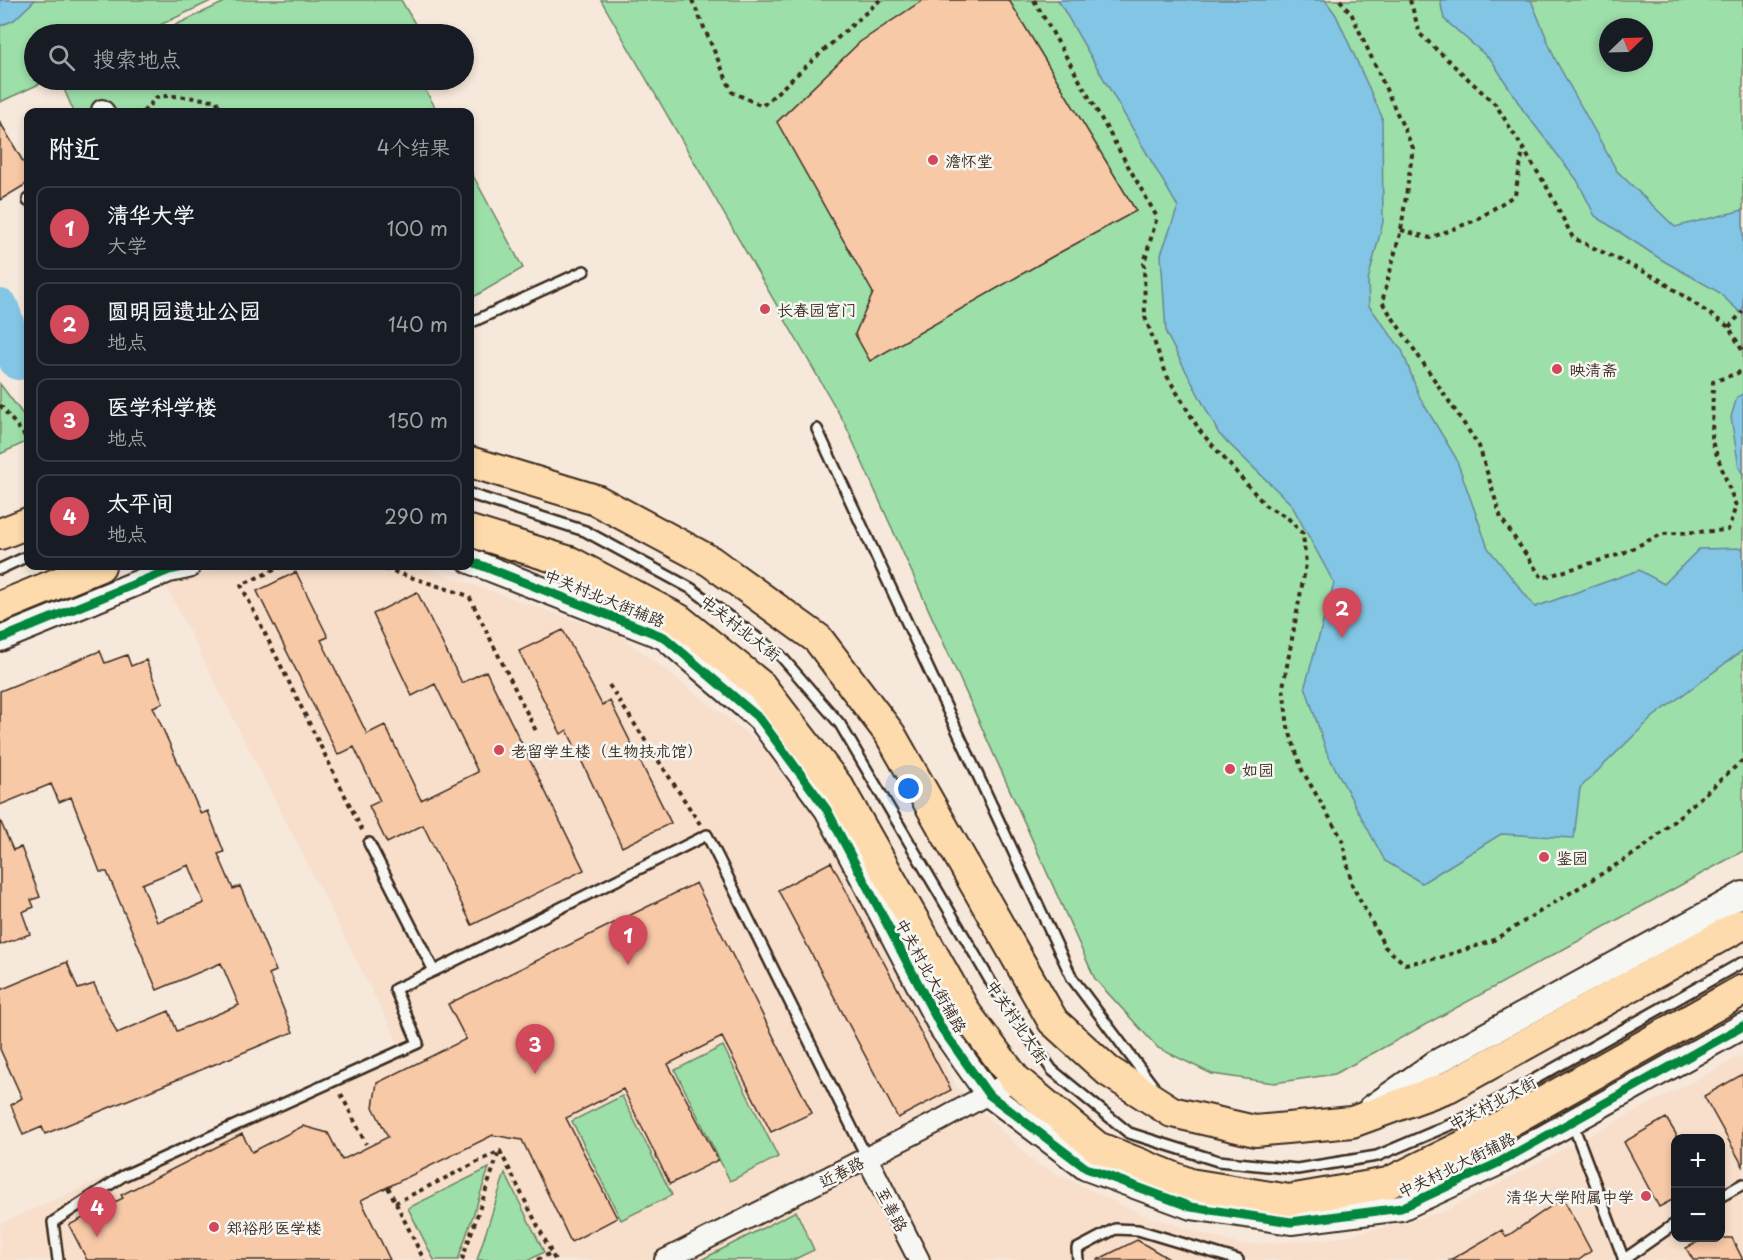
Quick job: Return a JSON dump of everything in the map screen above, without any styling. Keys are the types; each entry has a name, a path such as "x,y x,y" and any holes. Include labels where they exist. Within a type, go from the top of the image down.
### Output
{"main road":[{"name":"中关村北大街","path":"474,463 596,500 710,561 818,639 890,734 1053,1021 1108,1071 1172,1112 1255,1131 1352,1122 1448,1087 1743,924"},
{"path":"0,534 24,525"},
{"name":"中关村北大街","path":"474,532 570,562 678,619 761,686 839,788 967,1015 1015,1079 1097,1147 1190,1184 1288,1200 1388,1183 1478,1139 1742,994"},
{"path":"0,607 90,570"}],"street":[{"name":"中关村北大街辅路","path":"474,563 664,637 760,718 827,810 942,1029 988,1094 1086,1168 1191,1208 1291,1222 1401,1208 1498,1163 1571,1120 1743,1026"},
{"path":"0,639 169,570"},
{"path":"1352,1122 1435,1062 1743,894"},
{"name":"近春路","path":"665,1260 867,1158 1015,1079"},
{"name":"至善路","path":"867,1158 919,1260"}],"lane":[{"path":"474,321 584,271"},
{"path":"817,429 1072,978 1172,1112"},
{"name":"中关村北大街","path":"474,495 585,531 692,589 780,655 840,724 995,989 1052,1070 1129,1133 1218,1161 1297,1168 1377,1156 1464,1119 1743,962"},
{"path":"0,569 24,558"},
{"path":"58,1260 53,1222 123,1176 418,1044 395,989 707,835 867,1158"},
{"path":"369,843 434,970"},
{"path":"1571,1120 1624,1260 1671,1227"},
{"path":"1725,1194 1743,1184"},
{"path":"1078,1260 1077,1248 1115,1229 1138,1230 1238,1260"}],"path":[{"path":"692,0 732,92 762,106 880,0"},
{"path":"1034,0 1156,217 1144,263 1145,317 1167,376 1200,430 1266,506 1287,517 1303,534 1306,564 1283,687 1288,727 1302,770 1342,839 1352,885 1385,947 1405,964 1438,958 1492,941 1642,849 1743,760"},
{"path":"1340,0 1352,15 1413,148 1401,230 1382,302 1479,446 1501,518 1542,578 1621,554 1662,534 1728,530 1736,506 1712,442 1713,382 1743,371"},
{"path":"1410,0 1420,34 1496,105 1548,189 1573,238 1657,278 1729,327 1743,352"},
{"path":"147,108 157,97 176,94 195,100 216,100 220,108"},
{"path":"1401,230 1430,238 1476,220 1515,195 1523,149"},
{"path":"1729,327 1743,311"},
{"path":"0,405 24,435"},
{"path":"274,570 241,585 369,843"},
{"path":"388,570 469,596 537,733"},
{"path":"609,685 707,835"},
{"path":"335,1081 366,1144"},
{"path":"395,1203 500,1151"},
{"path":"500,1151 555,1260"},
{"path":"462,1260 500,1151"},
{"path":"388,1187 424,1260"},
{"path":"537,1260 551,1253"}],"shaded area":[{"path":"216,570 431,570 621,636 774,754 857,884 956,1086 1035,1163 1140,1214 1241,1245 1337,1238 1444,1212 1743,1055 1743,1260 0,1260 0,1224 400,1046 166,586"}],"green space":[{"path":"0,0 213,0 162,24 24,24 24,90 26,90 0,102"},
{"path":"229,0 401,0 415,24 177,24"},
{"path":"601,0 1743,0 1743,851 1335,1074 1274,1083 1212,1074 1158,1048 1095,979 845,424"},
{"path":"64,90 425,90 436,108 72,108"},
{"path":"474,177 523,268 474,297"},
{"path":"0,384 24,416 24,443 0,454"},
{"path":"723,1046 778,1157 730,1181 675,1070"},
{"path":"622,1096 672,1195 621,1220 572,1121"},
{"path":"489,1168 458,1260 434,1260 408,1208"},
{"path":"505,1173 544,1252 529,1260 477,1260"},
{"path":"796,1211 814,1250 793,1260 701,1260"}],"water":[{"path":"0,0 35,0 14,20 0,26"},
{"path":"1058,0 1325,0 1336,15 1382,117 1383,222 1368,280 1369,306 1402,350 1420,398 1456,458 1488,548 1535,607 1639,570 1664,584 1699,549 1743,548 1743,650 1653,717 1580,788 1574,838 1501,834 1422,883 1385,861 1327,753 1305,686 1334,583 1291,504 1219,434 1166,333 1161,254 1178,207"},
{"path":"1440,0 1531,0 1555,59 1617,171 1675,227 1743,210 1743,315 1717,291 1662,260 1595,216 1577,180 1523,110 1492,61 1444,19"},
{"path":"1743,394 1743,474 1739,468 1731,417 1737,397"}],"building":[{"path":"923,0 1009,0 1136,211 870,361 855,334 873,293 777,122 860,42"},
{"path":"0,122 24,163 24,185 0,200"},
{"name":"老留学生楼（生物技术馆）","path":"296,572 328,637 321,640 367,734 385,725 421,800 478,772 435,684 412,696 373,614 417,592 462,683 486,671 584,870 472,925 423,825 387,843 369,806 380,801 354,747 338,755 257,591"},
{"path":"563,630 602,705 610,701 671,823 622,847 567,730 561,734 519,651"},
{"path":"100,651 105,663 127,655 131,666 146,660 163,703 153,707 201,814 208,811 224,852 218,854 233,889 240,886 276,971 269,974 293,1032 45,1134 42,1127 23,1135 11,1105 22,1098 0,1049 0,990 67,962 78,989 94,984 117,1033 169,1011 177,1031 239,1005 221,963 157,990 107,872 100,872 71,797 59,802 51,784 0,805 0,691","holes":["189,865 204,903 157,922 142,884"]},
{"path":"0,820 13,850 21,847 40,897 31,900 34,907 22,912 30,934 0,945"},
{"path":"831,862 951,1090 898,1118 778,890"},
{"path":"696,883 812,1113 771,1132 722,1037 668,1064 718,1160 670,1184 623,1089 566,1118 617,1218 571,1242 522,1140 493,1135 361,1200 390,1260 87,1260 69,1225 123,1198 121,1195 242,1134 252,1152 303,1126 328,1133 342,1160 388,1137 373,1107 377,1083 466,1039 448,1004"},
{"path":"1743,1074 1743,1166 1704,1096"},
{"path":"1666,1118 1676,1134 1671,1134 1671,1201 1659,1207 1624,1142"},
{"path":"1563,1198 1591,1251 1579,1260 1450,1260 1502,1230 1506,1237"},
{"path":"1725,1238 1732,1238 1743,1260 1693,1260 1686,1248 1697,1242 1725,1242"},
{"path":"1137,1240 1171,1260 1097,1260"}],"waterway":[{"path":"0,308 18,361"}],"cycle path":[{"path":"474,563 664,637 760,719 827,810 942,1029 988,1094 1086,1168 1191,1207 1291,1222 1401,1208 1498,1163 1743,1026"},
{"path":"0,639 169,570"}],"place":[{"name":"澹怀堂","path":"933,160"},
{"name":"长春园宫门","path":"765,309"},
{"name":"映清斋","path":"1557,369"},
{"name":"圆明园遗址公园","path":"1342,638"},
{"name":"老留学生楼（生物技术馆）","path":"499,750"},
{"name":"如园","path":"1230,769"},
{"name":"鉴园","path":"1544,857"},
{"name":"清华大学","path":"628,965"},
{"name":"医学科学楼","path":"535,1074"},
{"name":"清华大学附属中学","path":"1646,1196"},
{"name":"郑裕彤医学楼","path":"214,1227"},
{"name":"太平间","path":"97,1237"}]}
